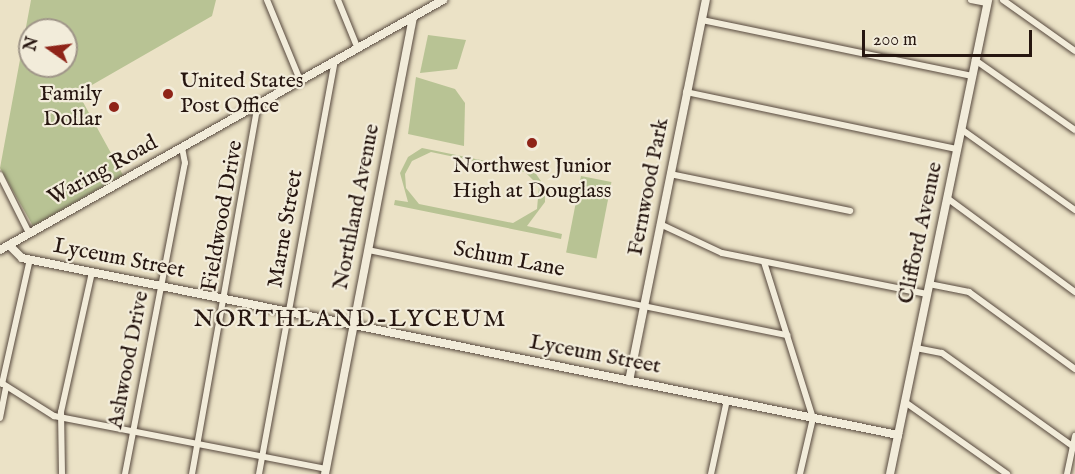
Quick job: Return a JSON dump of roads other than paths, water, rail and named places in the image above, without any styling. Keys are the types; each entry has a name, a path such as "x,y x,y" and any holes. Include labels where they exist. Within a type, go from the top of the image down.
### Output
{"street":[{"path":"267,0 300,80"},
{"path":"338,0 358,49"},
{"name":"Waring Road","path":"0,250 442,0"},
{"name":"Fernwood Park","path":"629,381 706,0"},
{"path":"971,0 987,2"},
{"path":"1003,0 1075,51"},
{"name":"Clifford Avenue","path":"893,472 898,435 987,2"},
{"name":"Northland Avenue","path":"325,472 412,18"},
{"path":"702,20 972,76"},
{"path":"975,60 1075,130"},
{"name":"Marne Street","path":"259,474 335,61"},
{"path":"686,92 957,149"},
{"name":"Fieldwood Drive","path":"192,474 226,298 258,105"},
{"path":"961,129 1075,210"},
{"name":"Ashwood Drive","path":"125,474 185,163 182,148"},
{"path":"670,174 850,211"},
{"path":"0,175 29,233"},
{"path":"947,198 1075,292"},
{"path":"660,224 704,247 764,262 927,294"},
{"name":"Lyceum Street","path":"9,245 15,254 30,259 898,435"},
{"name":"Schum Lane","path":"368,250 787,334"},
{"path":"0,417 3,384 30,259"},
{"path":"764,262 813,418 800,474"},
{"path":"62,474 61,417 92,272"},
{"path":"929,284 969,292 1075,369"},
{"path":"916,348 942,353 1074,447"},
{"path":"3,384 39,411 325,472"},
{"path":"711,474 726,400"},
{"path":"905,402 1007,474"},
{"path":"1067,474 1075,436"}],"place":[{"name":"United States Post Office","path":"168,94"},
{"name":"Family Dollar","path":"114,107"},
{"name":"Northwest Junior High at Douglass","path":"532,143"}],"district":[{"name":"NORTHLAND-LYCEUM","path":"350,320"}]}
